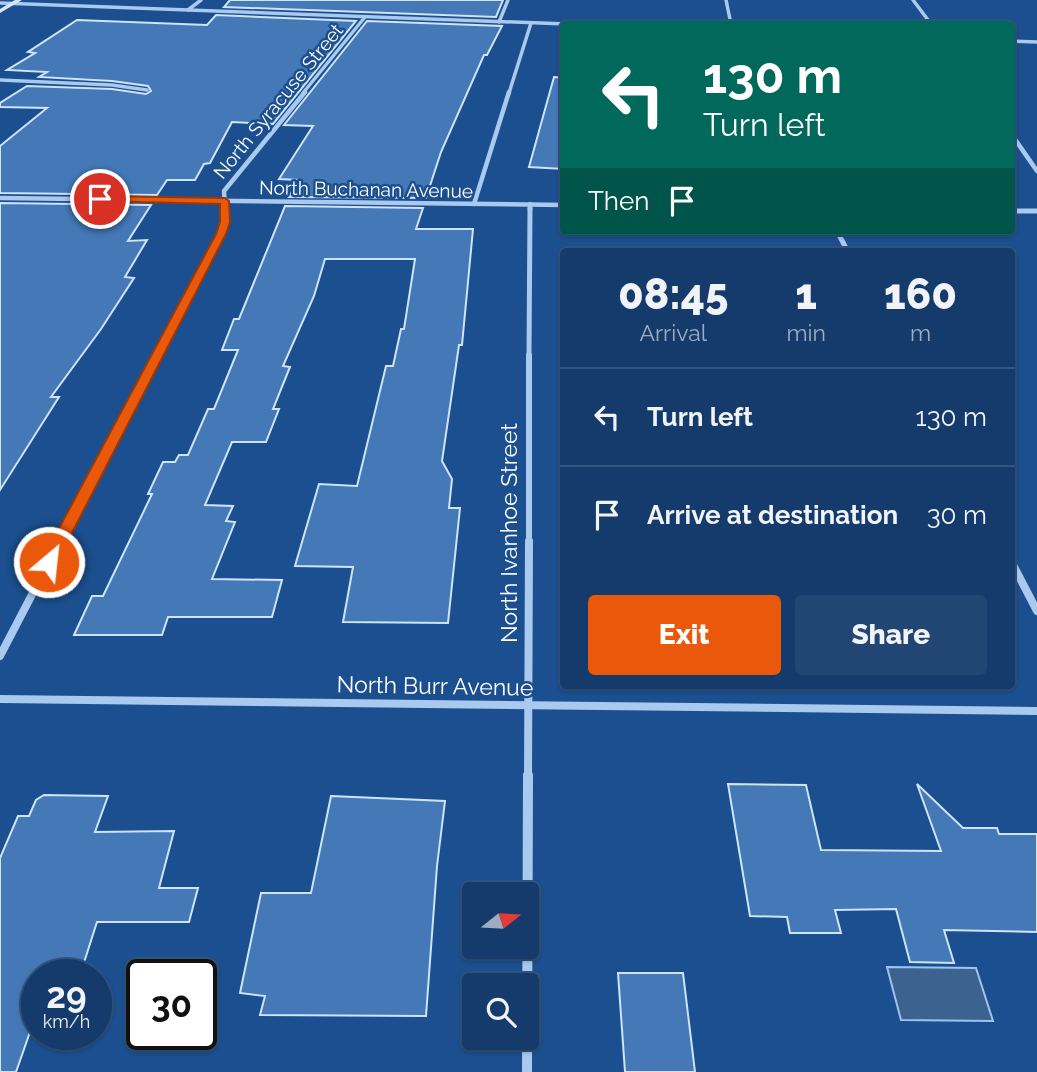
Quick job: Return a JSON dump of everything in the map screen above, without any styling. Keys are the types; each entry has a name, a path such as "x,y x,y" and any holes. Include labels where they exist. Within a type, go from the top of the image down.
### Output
{"main road":[{"path":"0,11 16,2"}],"street":[{"path":"188,11 201,0"},
{"path":"499,22 508,0"},
{"path":"726,0 730,21"},
{"path":"913,0 929,21"},
{"path":"0,3 560,24"},
{"name":"North Syracuse Street","path":"0,656 221,234 225,222 224,191 365,17"},
{"path":"474,204 531,23"},
{"path":"1015,41 1037,42"},
{"path":"0,80 147,90"},
{"path":"1015,139 1037,171"},
{"name":"North Buchanan Avenue","path":"0,198 560,205"},
{"name":"North Ivanhoe Street","path":"527,1072 530,205"},
{"path":"1015,211 1037,211"},
{"path":"1015,569 1037,611"},
{"name":"North Burr Avenue","path":"0,699 1037,711"}],"water":[{"path":"887,967 976,968 993,1021 901,1020"}],"building":[{"path":"230,0 503,0 496,17 224,7"},
{"path":"216,15 356,21 273,124 232,122 210,163 204,164 195,180 167,180 157,195 0,193 0,146 47,108 0,107 0,103 27,86 112,89 146,94 151,91 148,86 39,77 47,72 7,70 35,53 28,52 77,20 207,25"},
{"path":"367,21 502,26 487,55 484,55 441,152 426,198 289,197 298,180 279,179 313,126 284,125"},
{"path":"554,77 560,78 560,169 529,167"},
{"path":"0,203 151,205 128,241 147,240 125,277 134,278 101,329 51,397 59,397 0,490"},
{"path":"285,206 423,208 416,229 473,229 462,345 459,345 442,461 452,479 449,508 460,508 448,623 343,622 353,567 295,566 319,484 357,486 386,366 393,366 401,329 404,329 415,259 325,259 314,296 283,366 290,367 273,409 279,409 266,442 232,442 205,505 233,506 226,521 235,522 212,579 282,580 272,617 168,617 162,635 74,635 92,596 103,596 152,494 148,494 163,462 175,462 179,455 188,455 208,409 214,409 238,350 222,350 234,319 239,319"},
{"path":"728,784 806,785 821,850 941,851 917,784 963,828 997,828 999,834 1037,834 1037,932 944,930 954,963 910,962 896,909 835,910 841,933 790,933 787,917 750,916"},
{"path":"44,795 108,796 95,832 174,831 159,888 198,888 189,922 97,922 85,959 21,959 21,1050 24,1050 16,1072 0,1072 0,858 18,816 29,816 36,800"},
{"path":"331,796 445,801 437,866 426,1016 260,1015 265,996 240,993 261,893 311,893"},
{"path":"618,973 683,973 695,1072 625,1072"}],"route":[{"path":"49,562 225,222 225,201 100,199"}]}
